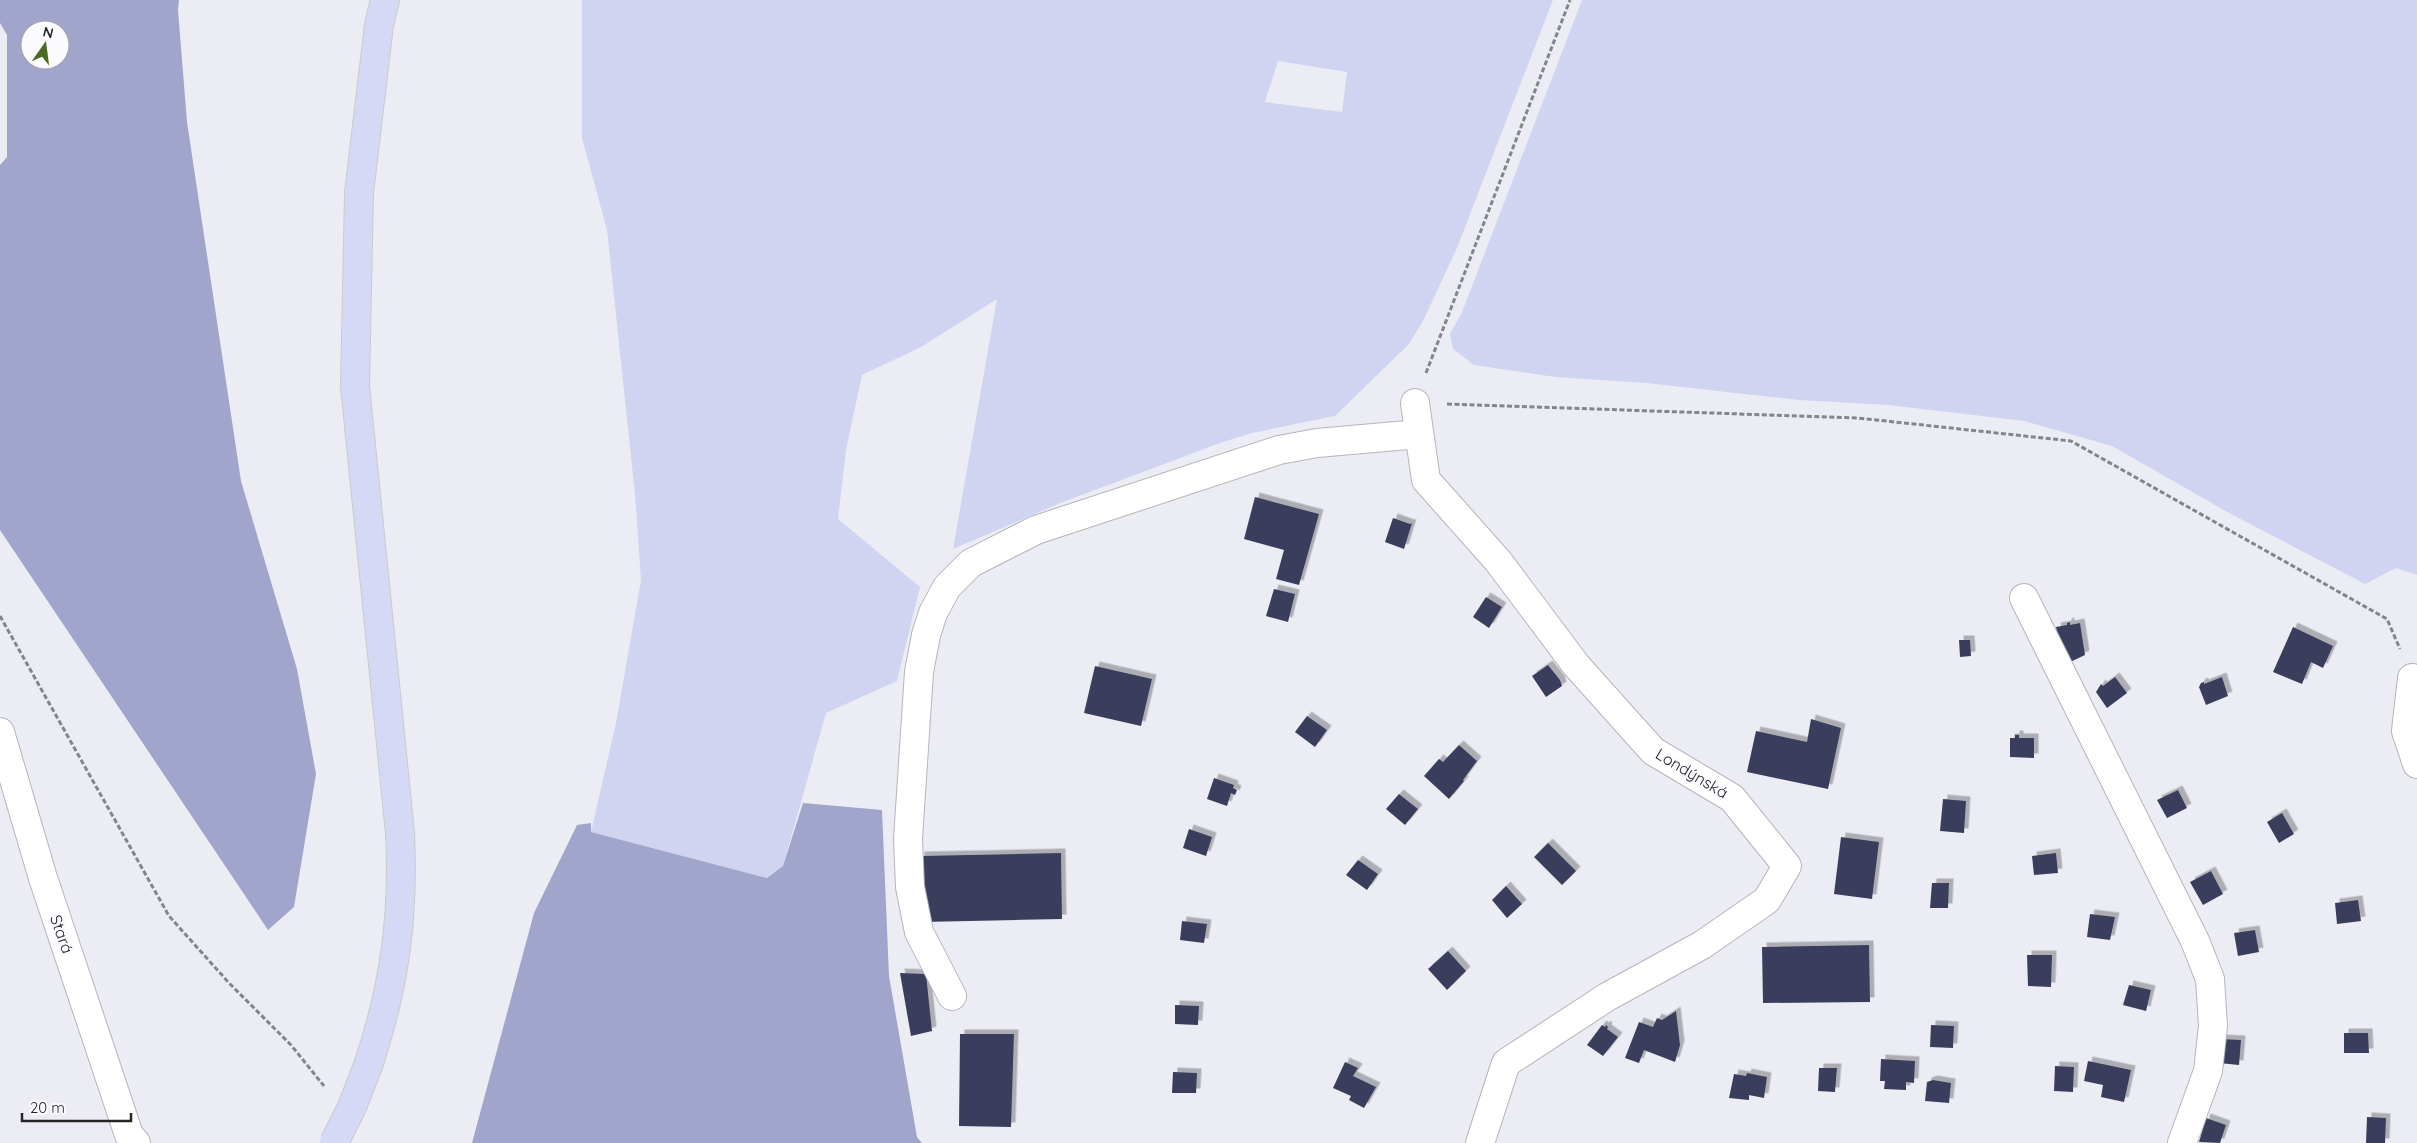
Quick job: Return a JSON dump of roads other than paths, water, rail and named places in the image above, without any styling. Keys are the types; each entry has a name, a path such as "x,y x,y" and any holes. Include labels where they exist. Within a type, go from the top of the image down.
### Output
{"main road":[{"path":"334,1143 352,1107 384,1019 394,973 400,926 402,880 400,833 354,386 359,193 379,25 385,0"}],"street":[{"name":"Londýnská","path":"1415,402 1426,480 1498,561 1576,666 1653,751 1732,798 1787,866 1767,900 1702,945 1607,997 1506,1063 1480,1143"},
{"path":"952,996 919,932 910,887 908,839 919,672 926,635 933,613 947,587 971,563 1036,530 1270,453 1317,443 1419,434"},
{"path":"2024,598 2196,941 2210,979 2214,1026 2208,1071 2182,1143"},
{"path":"2412,678 2406,731 2417,764"},
{"name":"Stará","path":"0,732 43,878 131,1140"}]}
